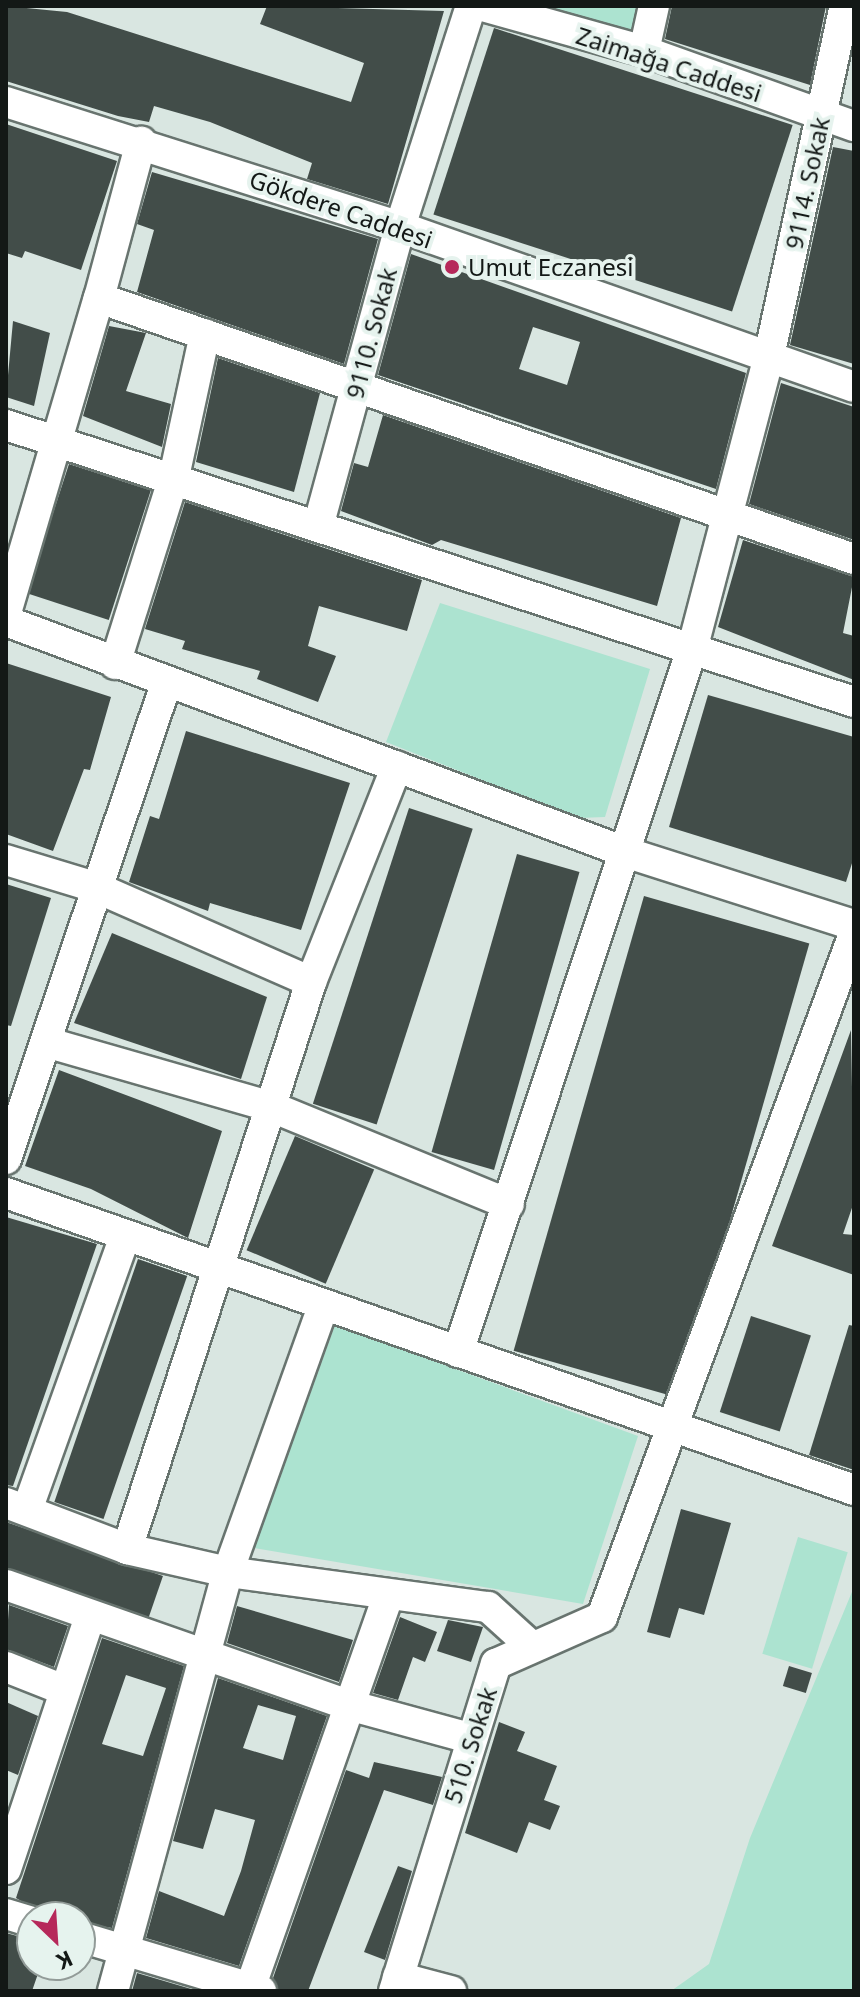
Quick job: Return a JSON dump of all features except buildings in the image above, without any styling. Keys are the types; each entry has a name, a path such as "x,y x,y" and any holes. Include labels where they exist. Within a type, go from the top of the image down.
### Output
{"street":[{"name":"9110. Sokak","path":"319,523 400,227 471,6"},
{"name":"Zaimağa Caddesi","path":"483,6 644,51 854,126"},
{"path":"644,51 654,6"},
{"name":"9114. Sokak","path":"458,1352 628,853 693,646 768,361 845,6"},
{"name":"Gökdere Caddesi","path":"6,102 141,142 400,227 768,361 854,387"},
{"path":"6,613 99,298 141,142"},
{"path":"99,298 854,559"},
{"path":"115,664 174,477 205,334"},
{"path":"6,425 59,437 854,702"},
{"path":"6,621 628,853 854,925"},
{"path":"6,1159 49,1043 95,887 167,681"},
{"path":"127,1549 311,982 397,766"},
{"path":"6,860 95,887 311,982"},
{"name":"510. Sokak","path":"396,1984 470,1738 496,1664 530,1645 602,1617 674,1431 854,934"},
{"path":"49,1043 272,1107 509,1204"},
{"path":"6,1193 125,1237 220,1265 323,1307 458,1352 674,1431 854,1490"},
{"path":"125,1237 16,1506 127,1549 228,1572 388,1596 488,1607 530,1645"},
{"path":"113,1991 120,1949 228,1572 323,1307"},
{"path":"6,1585 90,1617 352,1706 470,1738"},
{"path":"96,1942 253,1990 388,1596"},
{"path":"6,1869 12,1835 90,1617"},
{"path":"6,1667 64,1690"},
{"path":"396,1984 451,1991"}],"green space":[{"path":"520,6 639,6 632,38"},
{"path":"440,603 650,669 605,817 578,818 386,742"},
{"path":"335,1325 638,1436 583,1604 254,1548"},
{"path":"798,1537 848,1552 812,1669 762,1654"},
{"path":"854,1587 854,1991 671,1991 709,1964 750,1838"}],"place":[{"name":"Umut Eczanesi","path":"452,267"}]}
